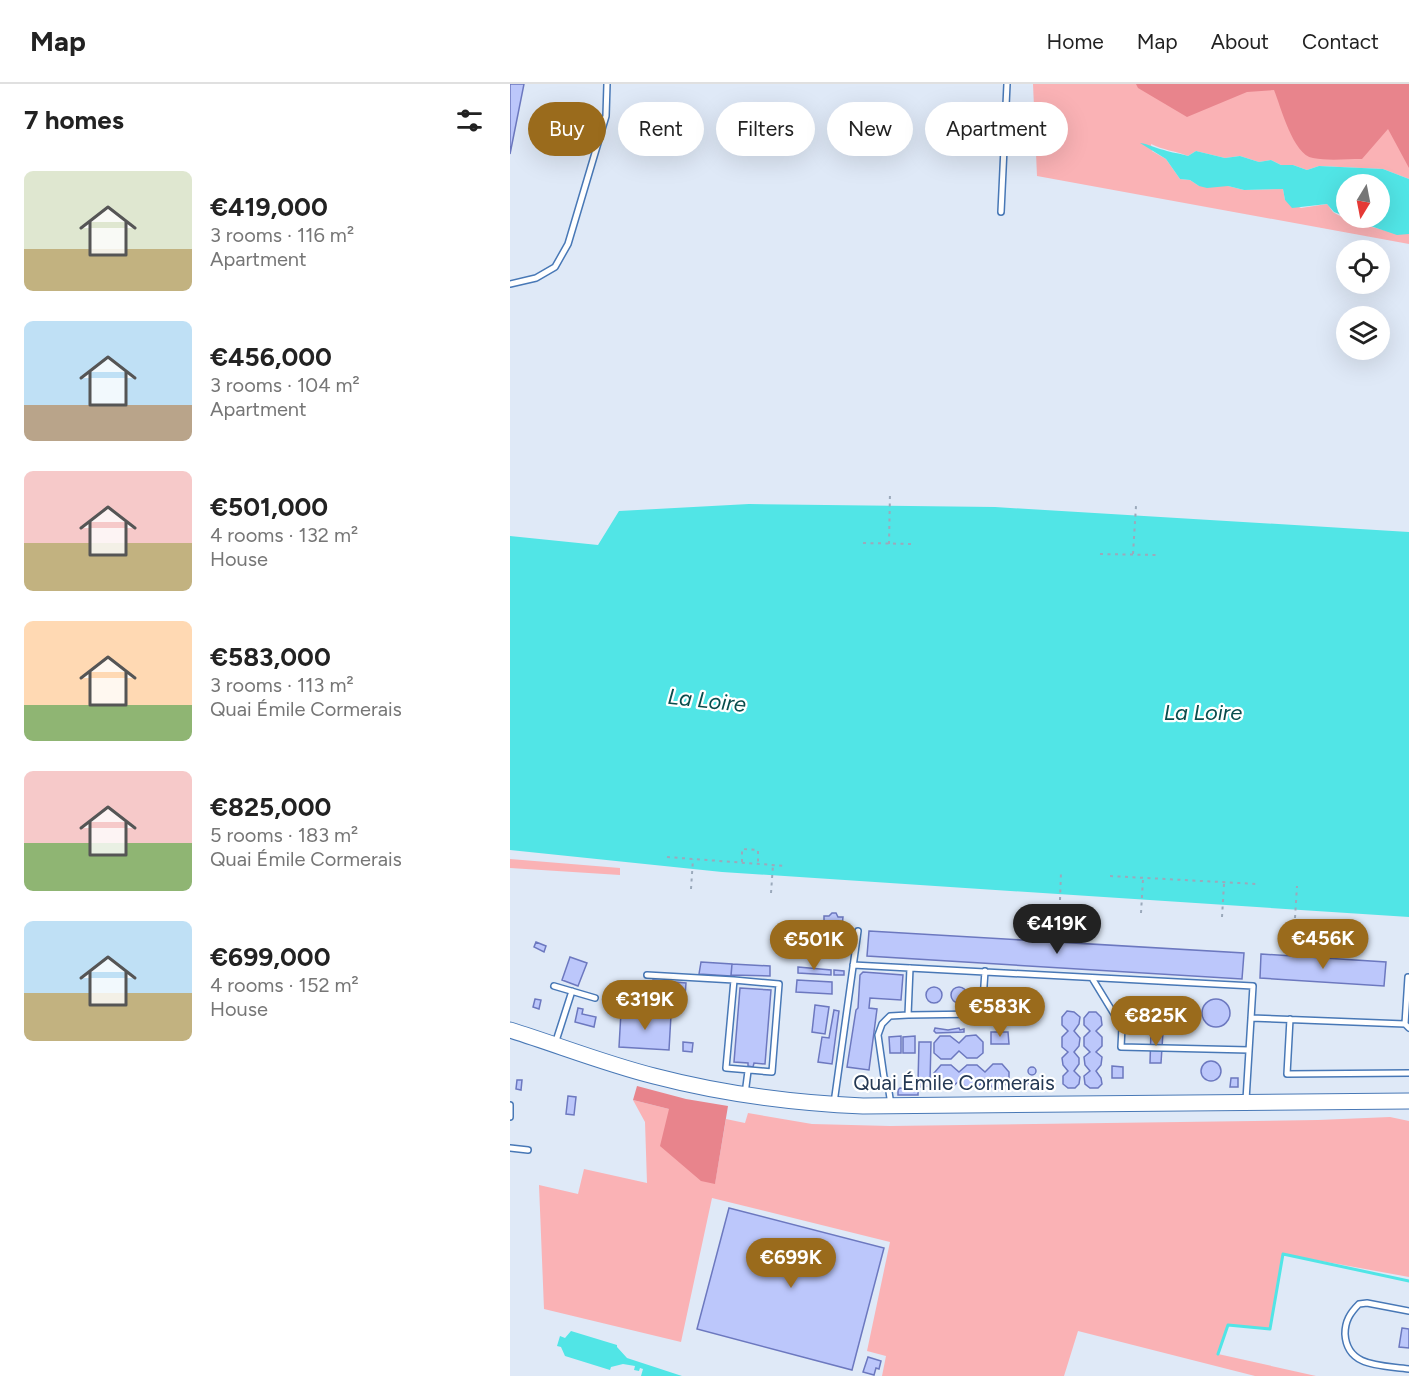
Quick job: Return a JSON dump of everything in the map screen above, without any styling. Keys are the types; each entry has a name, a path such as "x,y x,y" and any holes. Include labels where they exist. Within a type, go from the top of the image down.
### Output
{"main road":[{"name":"Quai Émile Cormerais","path":"510,1030 653,1076 745,1095 834,1105 1409,1101"}],"lane":[{"path":"510,284 536,278 555,267 568,244 606,116 607,84"},
{"path":"1001,212 1007,84"},
{"path":"834,1105 858,931"},
{"path":"853,964 1253,986 1246,1101"},
{"path":"908,1015 910,968"},
{"path":"891,1106 878,1035 882,1024 890,1016 982,1014 985,971"},
{"path":"647,975 734,980 779,984 772,1072 726,1068 734,980"},
{"path":"1251,1018 1407,1026 1408,977"},
{"path":"1092,978 1122,1027 1121,1047 1249,1050"},
{"path":"554,986 595,998"},
{"path":"555,1045 572,992"},
{"path":"1290,1019 1287,1074 1409,1073"},
{"path":"745,1095 748,1071"},
{"path":"510,1105 510,1117"},
{"path":"510,1148 528,1150"},
{"path":"1409,1311 1367,1303 1359,1304 1348,1317 1345,1327 1347,1347 1351,1355 1361,1361 1409,1369"}],"path":[{"path":"888,544 890,492"},
{"path":"1133,555 1136,506"},
{"path":"863,543 912,544"},
{"path":"1100,554 1156,555"},
{"path":"742,862 742,849 758,850 758,863"},
{"path":"667,857 786,866"},
{"path":"691,889 693,859"},
{"path":"771,893 773,865"},
{"path":"1060,900 1061,872"},
{"path":"1110,876 1257,884"},
{"path":"1141,912 1143,878"},
{"path":"1222,917 1225,882"},
{"path":"1295,918 1297,886"}],"shaded area":[{"path":"1033,84 1409,84 1409,179 1383,169 1319,166 1307,170 1293,165 1281,165 1271,160 1259,162 1240,156 1225,158 1196,151 1188,156 1151,144 1152,151 1166,159 1180,179 1190,180 1199,186 1228,186 1244,190 1283,189 1285,200 1301,208 1327,204 1336,213 1336,228 1375,228 1409,234 1409,244 1037,176 1036,156 1068,156 1068,102 1034,102"},
{"path":"1136,84 1409,84 1409,168 1388,129 1362,159 1325,159 1306,155 1294,140 1274,90 1247,92 1187,117 1138,88"},
{"path":"510,859 620,868 620,875 510,868"},
{"path":"637,1086 686,1099 728,1106 715,1184 701,1181 660,1146 669,1109 633,1100"},
{"path":"633,1100 669,1109 715,1183 726,1119 745,1123 748,1113 812,1124 890,1126 1390,1117 1409,1121 1409,1277 1283,1254 1270,1329 1228,1325 1218,1354 1316,1376 1255,1376 1078,1331 1064,1376 882,1376 886,1356 867,1351 890,1242 712,1198 681,1342 544,1309 539,1185 578,1194 584,1169 647,1183 645,1122"}],"water":[{"path":"1140,143 1188,156 1196,151 1225,158 1240,156 1259,162 1271,160 1281,165 1293,165 1307,170 1319,166 1383,169 1409,179 1409,234 1397,235 1376,228 1390,228 1390,174 1336,174 1336,213 1327,204 1292,208 1285,200 1283,189 1244,190 1228,186 1207,188 1199,186 1190,180 1180,179 1166,159"},
{"name":"La Loire","path":"749,504 995,507 1409,532 1409,917 722,872 510,850 510,536 598,545 619,511"},
{"path":"571,1331 617,1345 627,1358 682,1376 641,1376 643,1369 634,1370 635,1366 623,1364 611,1367 610,1370 565,1356 561,1347 557,1346 560,1336 565,1338"}],"building":[{"path":"510,84 524,84 510,154"},
{"path":"832,913 843,917 842,926 824,924 824,916"},
{"path":"869,931 1244,953 1242,979 867,956"},
{"path":"536,942 546,946 544,952 534,947"},
{"path":"1261,954 1386,962 1384,986 1260,978"},
{"path":"570,957 587,963 578,986 562,980"},
{"path":"701,962 732,964 731,976 699,974"},
{"path":"732,964 770,966 770,976 731,975"},
{"path":"798,967 831,970 831,975 798,973"},
{"path":"834,970 844,971 844,975 834,975"},
{"path":"863,972 903,975 901,1000 870,998 869,1008 877,1009 869,1070 847,1067 858,1008 860,975"},
{"path":"653,980 686,983 684,1009 651,1006"},
{"path":"797,980 832,982 832,994 796,992"},
{"path":"934,987 942,995 934,1003 926,995"},
{"path":"959,987 967,995 959,1003 951,995"},
{"path":"740,988 771,990 765,1064 754,1063 753,1067 748,1066 748,1063 734,1062"},
{"path":"1151,997 1161,1001 1165,1011 1161,1021 1151,1025 1141,1021 1137,1011 1141,1001"},
{"path":"1183,998 1193,1002 1197,1012 1193,1022 1183,1026 1173,1022 1169,1012 1173,1002"},
{"path":"535,999 541,1000 539,1009 533,1007"},
{"path":"1216,999 1226,1003 1230,1013 1226,1023 1216,1027 1206,1023 1202,1013 1206,1003"},
{"path":"815,1005 829,1007 825,1034 812,1032"},
{"path":"1024,1007 1030,1007 1030,1020 1024,1020"},
{"path":"578,1008 583,1009 582,1014 596,1017 594,1027 575,1022"},
{"path":"834,1010 839,1011 832,1064 818,1062 822,1037 829,1038"},
{"path":"1067,1011 1074,1012 1080,1017 1079,1024 1074,1031 1080,1038 1079,1046 1074,1052 1079,1058 1079,1064 1074,1071 1080,1077 1079,1084 1075,1088 1068,1088 1063,1084 1063,1076 1068,1071 1063,1065 1062,1058 1068,1052 1062,1047 1062,1037 1068,1031 1062,1025 1062,1017"},
{"path":"621,1012 671,1015 669,1050 619,1047"},
{"path":"1089,1012 1096,1012 1101,1017 1102,1025 1096,1031 1102,1037 1102,1046 1096,1052 1102,1057 1101,1065 1096,1071 1102,1084 1098,1088 1090,1088 1085,1084 1084,1076 1090,1071 1085,1065 1084,1057 1090,1052 1084,1046 1084,1037 1090,1031 1084,1025 1084,1018"},
{"path":"935,1028 948,1030 959,1028 964,1029 964,1032 936,1033"},
{"path":"1151,1031 1163,1032 1161,1063 1150,1063"},
{"path":"991,1032 1008,1032 1009,1044 991,1044"},
{"path":"976,1035 983,1042 983,1053 977,1058 967,1058 959,1051 951,1059 941,1059 934,1053 934,1043 940,1036 950,1036 959,1043 966,1036"},
{"path":"901,1036 901,1053 890,1053 889,1037"},
{"path":"915,1036 915,1053 903,1053 903,1037"},
{"path":"683,1042 693,1043 692,1052 683,1051"},
{"path":"919,1042 931,1042 930,1082 918,1082"},
{"path":"1211,1061 1218,1064 1221,1071 1218,1078 1211,1081 1204,1078 1201,1071 1204,1064"},
{"path":"993,1064 1002,1064 1009,1072 1009,1081 1002,1088 993,1088 985,1079 977,1088 967,1088 959,1081 951,1088 941,1088 934,1082 934,1073 941,1065 951,1065 959,1072 967,1065 977,1065 985,1072"},
{"path":"1112,1066 1123,1067 1123,1078 1112,1078"},
{"path":"1032,1067 1036,1071 1032,1075 1028,1071"},
{"path":"1231,1078 1238,1078 1238,1087 1230,1087"},
{"path":"1024,1079 1028,1083 1024,1087 1020,1083"},
{"path":"517,1080 522,1080 521,1090 516,1089"},
{"path":"920,1082 930,1082 931,1086 920,1087"},
{"path":"900,1088 918,1091 918,1095 898,1095"},
{"path":"568,1096 576,1097 574,1115 566,1114"},
{"path":"729,1208 884,1248 852,1370 697,1329"},
{"path":"1402,1328 1409,1329 1409,1348 1399,1347"},
{"path":"868,1357 881,1361 874,1375 863,1372"}],"waterway":[{"path":"1218,1354 1228,1325 1270,1329 1283,1254 1409,1281"}]}
